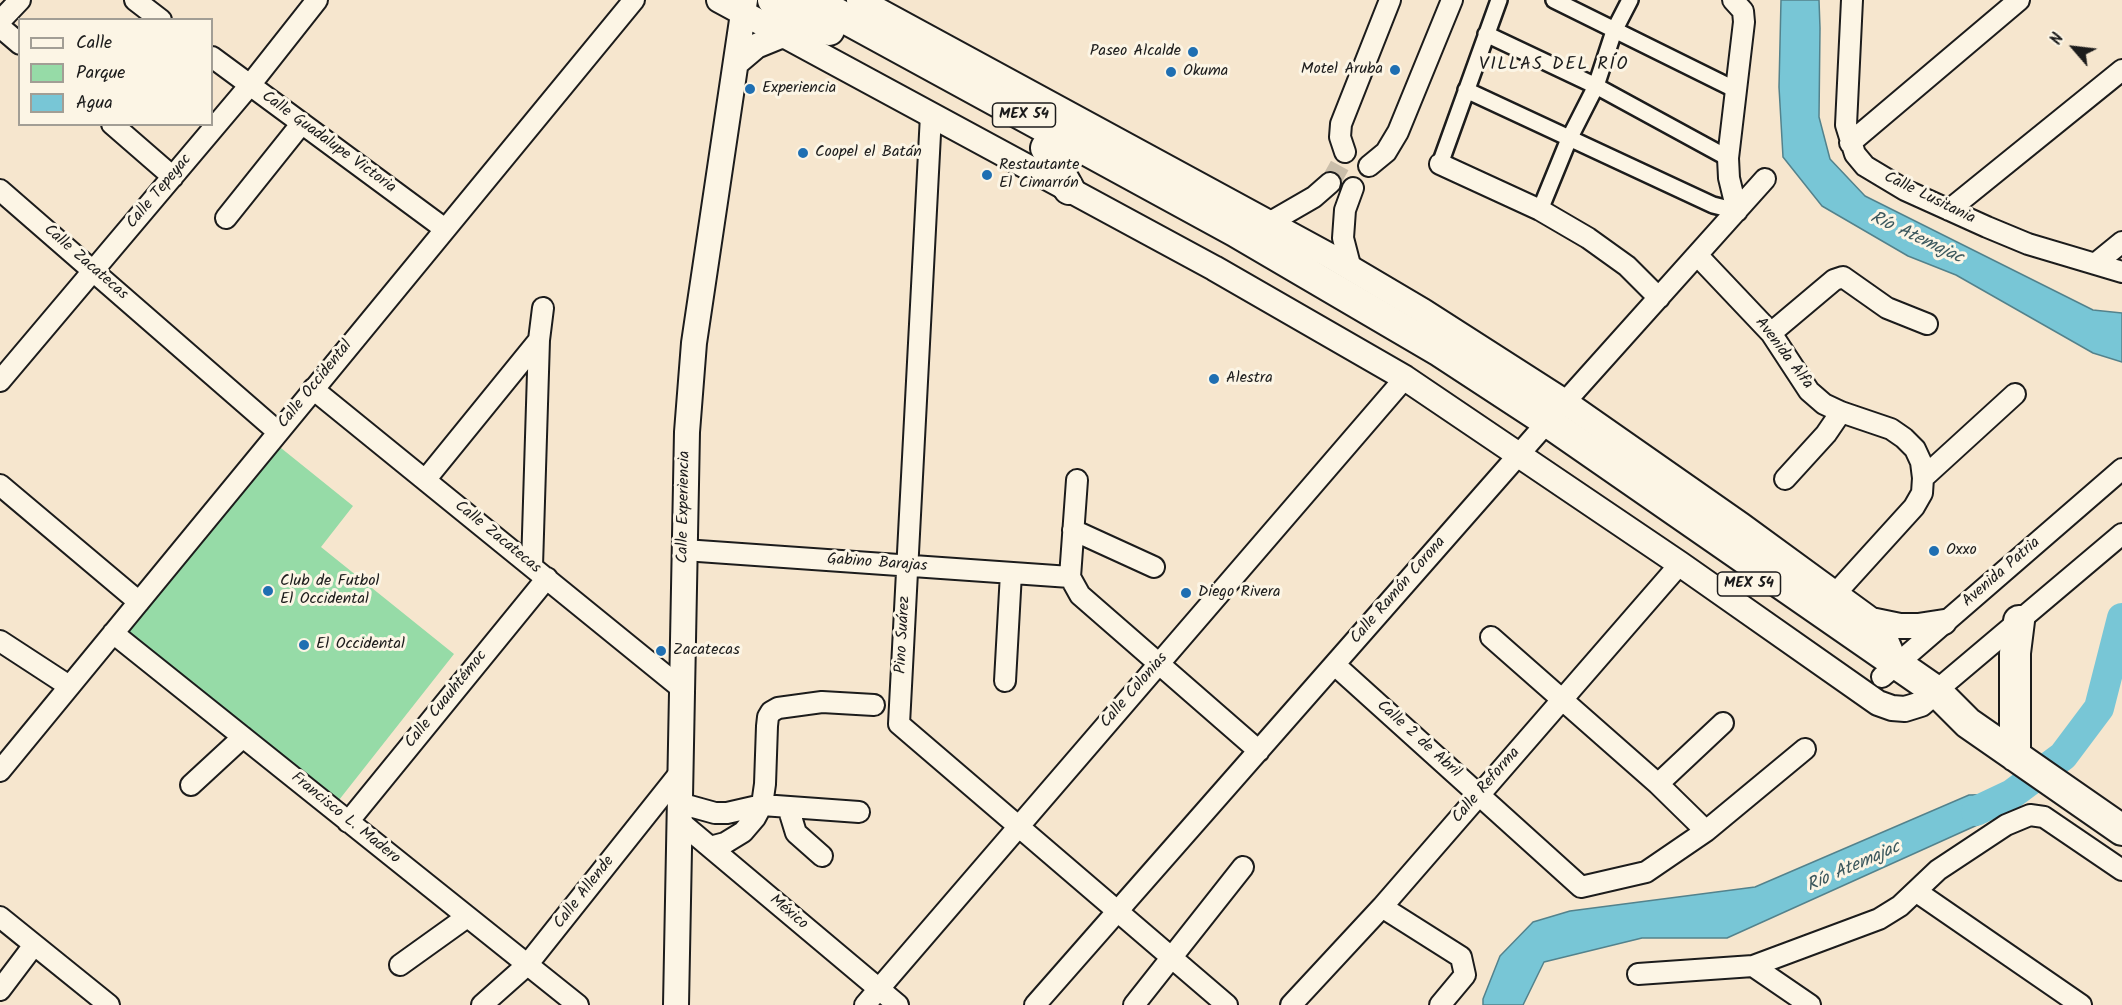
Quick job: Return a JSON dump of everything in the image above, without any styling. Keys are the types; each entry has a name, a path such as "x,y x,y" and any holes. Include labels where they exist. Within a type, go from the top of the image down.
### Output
{"main road":[{"name":"MEX 54","path":"773,0 1296,286 1399,348 1542,429"},
{"name":"MEX 54","path":"812,0 1235,231 1438,350 1542,429 2122,830"},
{"path":"1046,148 1069,189"},
{"path":"1423,311 1438,350"},
{"path":"2017,758 2015,653 2019,621"}],"street":[{"path":"0,21 20,0"},
{"path":"135,0 158,18"},
{"name":"Calle Tepeyac","path":"0,381 250,85 317,0"},
{"name":"Calle Occidental","path":"0,771 634,0"},
{"path":"718,0 744,6 783,35 1214,268 1405,378 1542,429 1741,525 1871,620 1886,640 1889,670"},
{"path":"859,0 1269,223 1423,311 1680,564 1878,703 1892,708 1905,709 1928,697 2122,534"},
{"path":"1345,152 1340,137 1341,124 1390,0"},
{"path":"1369,166 1386,152 1398,132 1452,0"},
{"path":"1498,0 1440,164 1540,210 1587,238 1627,266 1659,298"},
{"path":"1554,0 1736,90"},
{"path":"1540,210 1569,139 1596,86 1614,31 1630,0"},
{"path":"1466,90 1713,205 1737,211 1729,178 1728,159 1744,22 1743,11 1732,0"},
{"name":"Calle Lusitania","path":"1852,0 1846,125 1855,154 1865,166 1880,176 1949,210 2028,244 2122,272"},
{"path":"1850,143 2019,0"},
{"name":"Calle Experiencia","path":"676,1005 687,432 694,343 744,6"},
{"path":"0,27 18,42"},
{"path":"1486,34 1596,86 1728,159"},
{"path":"736,63 756,46 783,35"},
{"name":"Calle Guadalupe Victoria","path":"213,58 445,229"},
{"path":"1949,210 2122,70"},
{"name":"Pino Suárez","path":"931,115 899,724 1227,1005"},
{"path":"226,218 302,123"},
{"path":"114,126 172,177"},
{"name":"Calle Ramón Corona","path":"1035,1005 1542,429 1765,180"},
{"path":"1269,223 1314,197 1330,183"},
{"path":"1352,269 1343,238 1345,210 1353,188"},
{"name":"Calle Zacatecas","path":"0,190 278,432"},
{"path":"2095,264 2122,242"},
{"name":"Avenida Alfa","path":"1698,256 1771,333 1809,391 1824,404 1891,429 1904,438 1915,449 1921,462 1923,478"},
{"path":"1771,333 1834,280 1843,277 1887,308 1927,324"},
{"path":"539,572 539,340 543,308"},
{"path":"426,479 539,340"},
{"name":"Calle Colonias","path":"865,1005 1405,378"},
{"name":"Calle Zacatecas","path":"313,389 681,688"},
{"path":"1835,594 1914,507 1922,493 1923,478 2015,394"},
{"path":"1785,479 1826,434 1841,412"},
{"name":"Avenida Patria","path":"1889,670 2122,469"},
{"path":"1077,480 1070,578 1080,595 1259,751"},
{"path":"0,485 139,602"},
{"path":"1073,530 1154,567"},
{"name":"Gabino Barajas","path":"684,550 1070,578"},
{"name":"Calle Reforma","path":"1291,1005 1382,907 1680,564"},
{"name":"Calle Cuauhtémoc","path":"348,822 539,572"},
{"path":"1005,681 1011,573"},
{"path":"1871,620 1918,627 1944,622"},
{"name":"Francisco L. Madero","path":"113,633 578,1005"},
{"path":"1491,637 1658,784 1706,831 1805,748"},
{"path":"0,641 69,686"},
{"name":"Calle 2 de Abril","path":"1335,665 1581,887 1646,872 1706,831"},
{"path":"710,847 725,843 743,832 762,805 767,726 771,712 778,708 822,702 874,705"},
{"path":"1658,784 1724,723"},
{"path":"191,785 243,737"},
{"name":"Calle Allende","path":"482,1005 527,965 679,774"},
{"path":"679,812 727,813 762,805 859,812"},
{"path":"788,807 796,833 822,856"},
{"name":"México","path":"679,812 710,847 898,1005"},
{"path":"1638,974 1754,966 1879,918 1900,906 1938,870 2006,825 2030,815 2044,817 2122,870"},
{"path":"1134,1005 1243,867"},
{"path":"1917,892 2081,1005"},
{"path":"1382,907 1461,957 1464,975 1440,1005"},
{"path":"0,917 109,1005"},
{"path":"400,965 467,917"},
{"path":"0,990 34,945"},
{"path":"1754,966 1810,1005"}],"green space":[{"name":"Club de Futbol El Occidental","path":"276,444 353,506 321,547 454,654 339,800 127,632"}],"water":[{"path":"1781,0 1819,0 1819,117 1830,159 1865,196 2093,310 2122,313 2122,362 2093,353 1956,275 1908,256 1822,206 1783,157 1779,87"},
{"path":"2012,794 1984,822 1727,938 1642,938 1544,962 1523,1005 1483,1005 1483,999 1500,956 1533,922 1570,911 1755,887 1969,795"}],"waterway":[{"name":"Río Atemajac","path":"1976,811 2012,794 2063,756 2099,708 2122,618"}],"tunnel":[{"path":"1330,183 1345,152"}],"place":[{"name":"Paseo Alcalde","path":"1193,52"},
{"name":"Motel Aruba","path":"1395,70"},
{"name":"Okuma","path":"1171,72"},
{"name":"Experiencia","path":"750,89"},
{"name":"Coopel el Batán","path":"803,153"},
{"name":"Restautante El Cimarrón","path":"987,175"},
{"name":"Alestra","path":"1214,379"},
{"name":"Oxxo","path":"1934,551"},
{"name":"Club de Futbol El Occidental","path":"268,591"},
{"name":"Diego Rivera","path":"1186,593"},
{"name":"El Occidental","path":"304,645"},
{"name":"Zacatecas","path":"661,651"}],"district":[{"name":"VILLAS DEL RÍO","path":"1554,66"}]}
